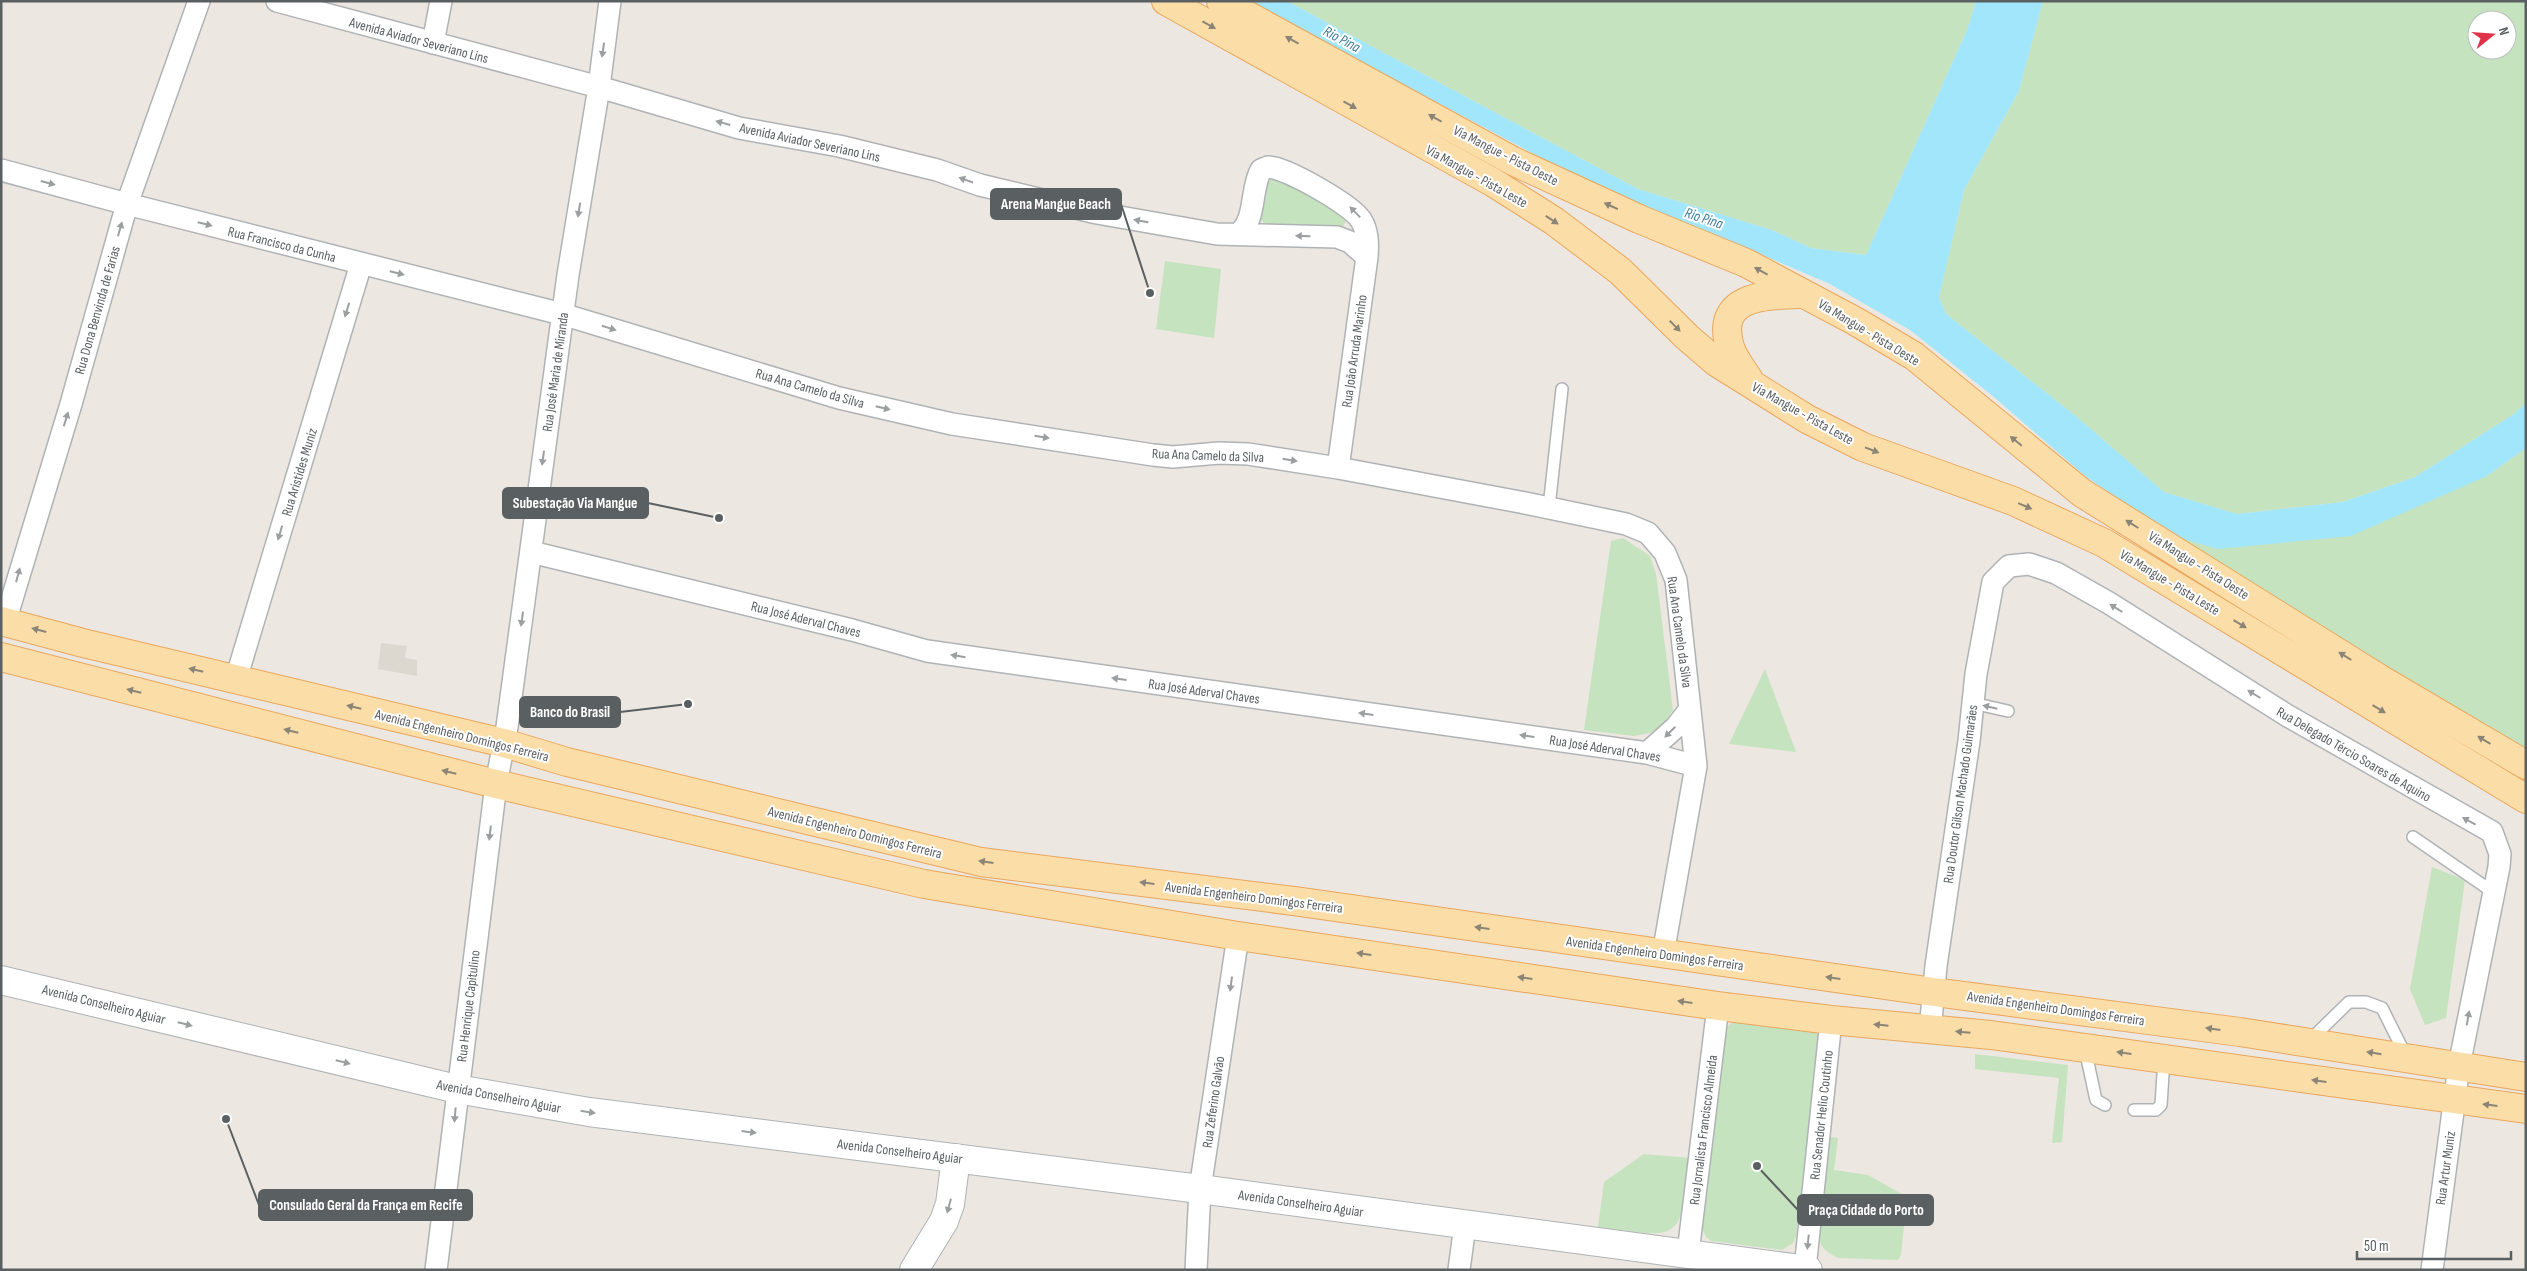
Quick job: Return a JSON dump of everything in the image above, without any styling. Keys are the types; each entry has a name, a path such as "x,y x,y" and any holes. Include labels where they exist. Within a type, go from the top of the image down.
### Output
{"main road":[{"name":"Via Mangue - Pista Leste","path":"1166,1 1494,183 1554,221 1620,271 1687,338 1716,362 1807,419 1863,447 2013,501 2104,543 2526,799"},
{"name":"Via Mangue - Pista Oeste","path":"1221,1 1513,161 1639,219 1746,263 1855,321 1914,356 2082,493 2380,679 2526,765"},
{"path":"1752,386 1730,348 1727,327 1732,312 1741,303 1754,297 1803,294"},
{"name":"Avenida Engenheiro Domingos Ferreira","path":"3,621 504,743 567,762 981,862 1294,901 2307,1043 2526,1077"},
{"path":"1,657 496,784 924,884 1238,936 1718,1006 1831,1020 1991,1035 2526,1109"},
{"name":"Avenida Conselheiro Aguiar","path":"1,980 457,1089 589,1112 1688,1253 1744,1266 1806,1270"},
{"path":"914,1270 944,1221 950,1204 956,1158"}],"street":[{"name":"Rua Dona Benvinda de Farias","path":"3,621 71,404 127,204 198,1"},
{"name":"Avenida Aviador Severiano Lins","path":"277,1 599,86 739,128 893,159 937,170 980,184 1097,213 1217,234 1337,237 1350,242 1367,257"},
{"path":"433,42 441,1"},
{"name":"Rua José Maria de Miranda","path":"504,743 562,314 599,86 610,1"},
{"name":"Rua João Arruda Marinho","path":"1238,234 1247,225 1256,178 1261,170 1268,167 1290,175 1348,205 1360,218 1365,228 1367,257 1338,468"},
{"name":"Rua Francisco da Cunha","path":"1,170 127,204 562,314"},
{"name":"Rua Aristides Muniz","path":"236,679 361,264"},
{"name":"Rua Ana Camelo da Silva","path":"562,314 839,398 952,424 1173,457 1219,453 1248,454 1338,468 1549,507 1626,524 1648,533 1665,553 1676,580 1696,766"},
{"name":"Rua José Aderval Chaves","path":"531,552 852,630 927,651 1028,667 1647,753 1696,766"},
{"name":"Rua Delegado Tércio Soares de Aquino","path":"2009,566 2029,564 2056,573 2288,716 2492,832 2500,854 2459,1066"},
{"name":"Rua Doutor Gilson Machado Guimarães","path":"1930,1030 1972,703 1993,582 2009,566"},
{"path":"1647,753 1676,727 1690,710"},
{"name":"Rua Henrique Capitulino","path":"436,1270 496,784 504,743"},
{"path":"1663,954 1696,766"},
{"name":"Rua Zeferino Galvão","path":"1193,1265 1200,1189 1238,936"},
{"name":"Rua Jornalista Francisco Almeida","path":"1688,1253 1718,1006"},
{"name":"Rua Senador Helio Coutinho","path":"1806,1270 1831,1020"},
{"name":"Rua Artur Muniz","path":"2432,1270 2459,1066"},
{"path":"1459,1270 1465,1225"}],"lane":[{"path":"1549,507 1562,389"},
{"path":"1972,703 2008,711"},
{"path":"2413,837 2493,892"},
{"path":"2307,1043 2349,1002 2366,1002 2382,1008 2407,1058"},
{"path":"2085,1048 2096,1100 2105,1105"},
{"path":"2134,1110 2156,1110 2161,1105 2164,1059"}],"shaded area":[{"path":"381,643 407,646 405,658 417,660 417,676 378,669"}],"green space":[{"path":"1287,1 1976,1 1967,30 1866,255 1811,248 1772,230 1638,189"},
{"path":"2043,1 2526,1 2526,403 2514,414 2415,477 2343,502 2237,514 2164,492 2072,413 1946,314 1939,297 1964,190 2019,91"},
{"path":"1271,179 1291,184 1347,217 1345,223 1340,229 1332,232 1265,223 1258,219 1264,187"},
{"path":"1165,261 1221,269 1214,338 1156,329"},
{"path":"2526,448 2526,751 2173,536 2487,476"},
{"path":"1623,538 1650,556 1656,574 1673,710 1660,731 1634,736 1584,730 1611,541"},
{"path":"1765,669 1796,752 1729,744"},
{"path":"2432,867 2465,880 2446,1018 2425,1025 2410,989"},
{"path":"1734,1020 1810,1025 1818,1035 1820,1044 1796,1236 1793,1243 1782,1250 1711,1241 1706,1237 1701,1226 1727,1027"},
{"path":"1975,1054 2068,1065 2062,1142 2052,1143 2059,1078 1975,1069"},
{"path":"1830,1137 1838,1138 1834,1170 1868,1175 1907,1197 1901,1255 1898,1260 1838,1258 1830,1254 1821,1245 1818,1232"},
{"path":"1644,1154 1691,1158 1683,1207 1678,1221 1671,1229 1661,1233 1598,1227 1604,1182"}],"water":[{"name":"Rio Pina","path":"1247,1 1287,1 1638,189 1772,230 1811,248 1866,255 1967,30 1976,1 2043,1 2019,91 1964,190 1939,297 1946,314 2072,413 2164,492 2237,514 2343,502 2415,477 2514,414 2526,403 2526,448 2487,476 2351,536 2218,549 2173,536 2085,476 1994,397 1910,330 1830,284 1709,232 1622,201"}],"place":[{"name":"Arena Mangue Beach","path":"1150,293"},
{"name":"Subestação Via Mangue","path":"719,518"},
{"name":"Banco do Brasil","path":"688,704"},
{"name":"Consulado Geral da França em Recife","path":"226,1119"},
{"name":"Praça Cidade do Porto","path":"1757,1166"}]}
